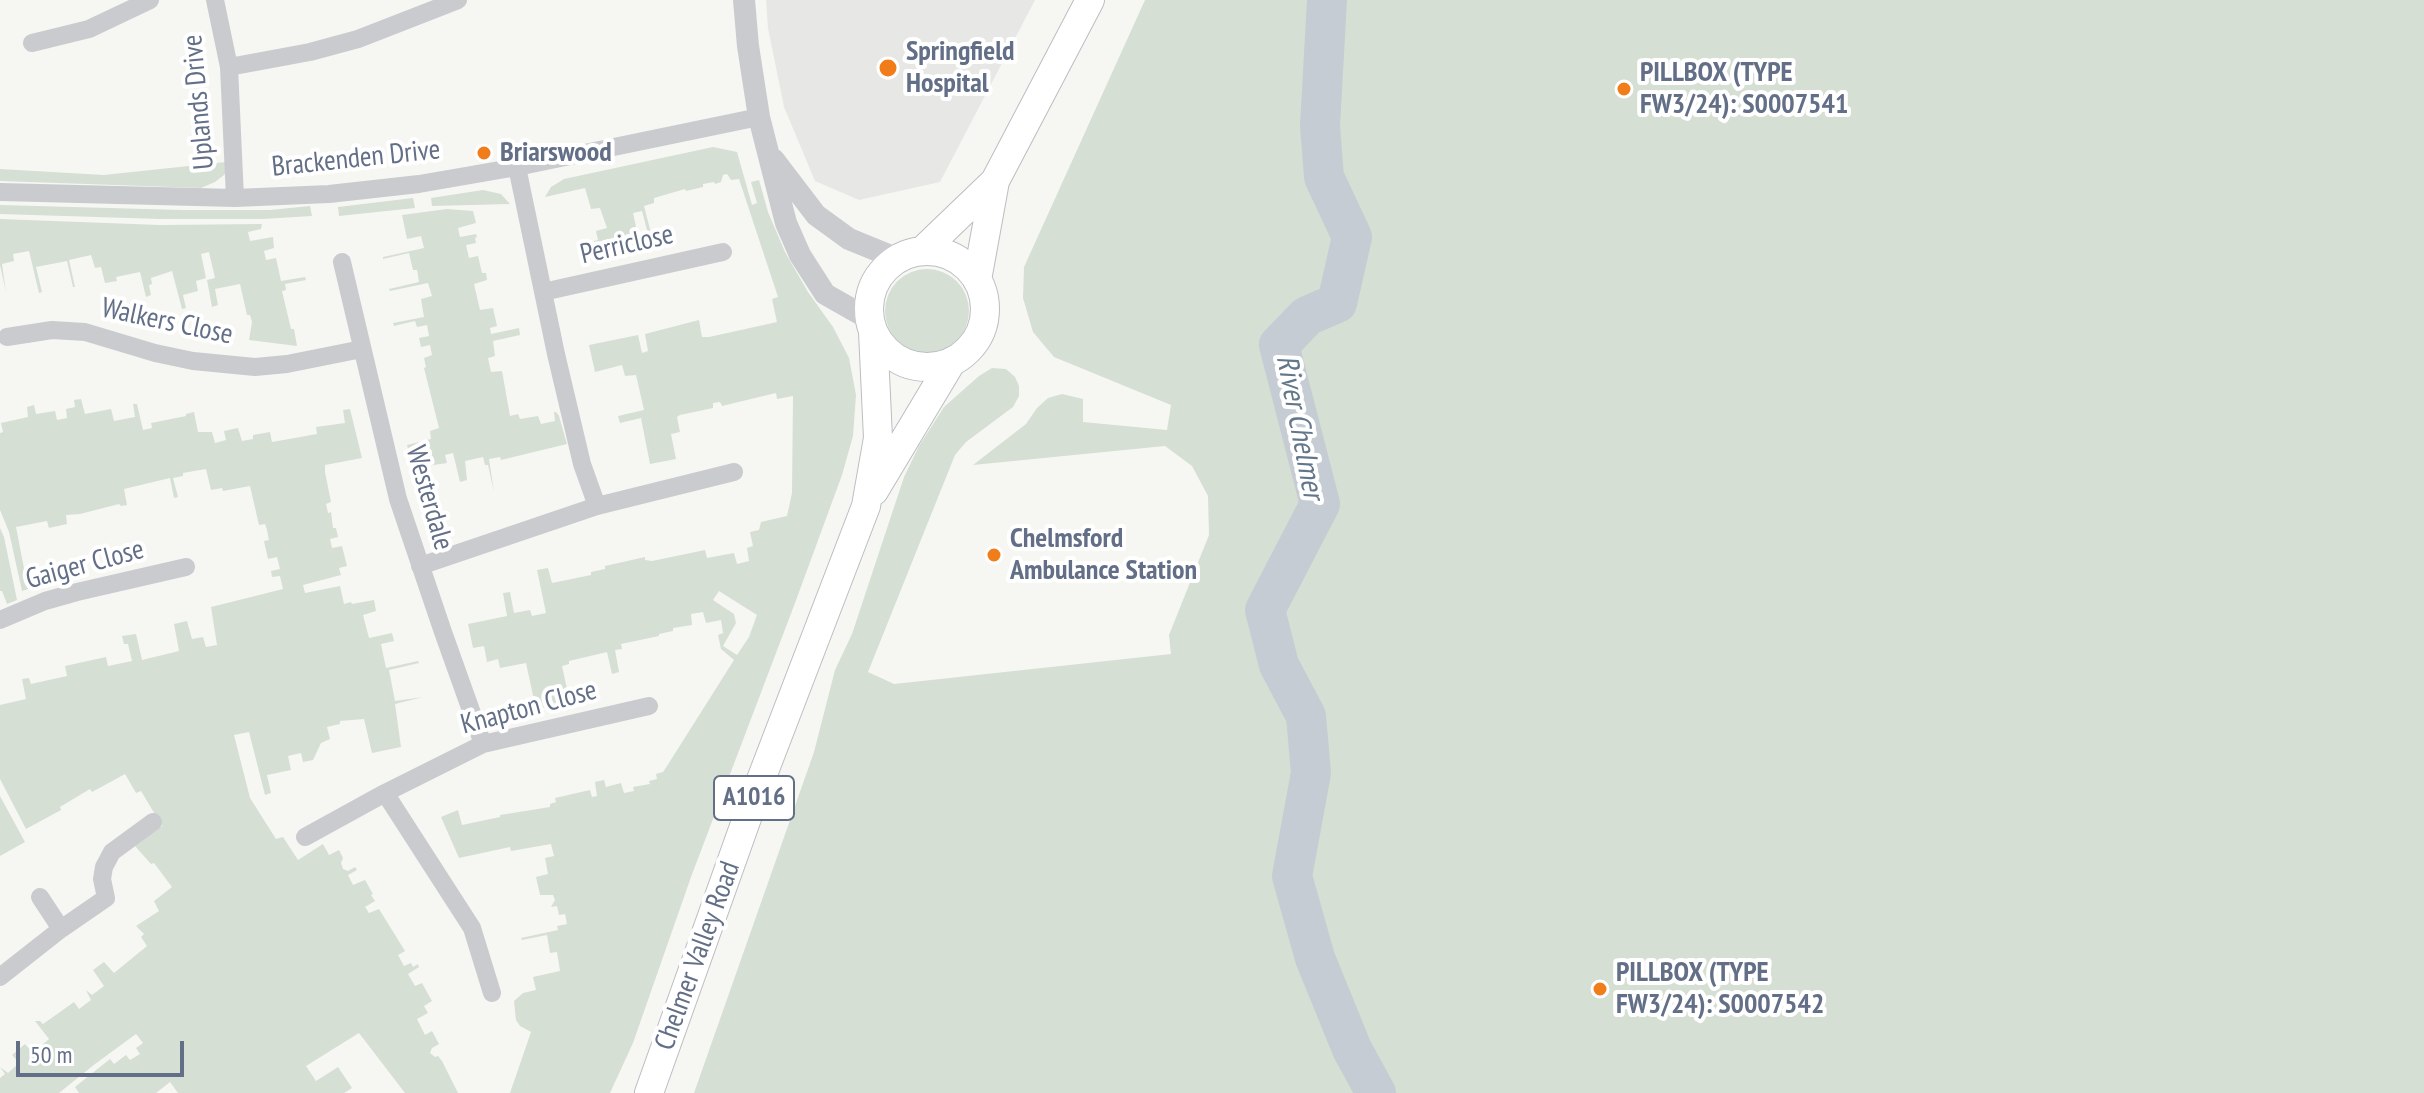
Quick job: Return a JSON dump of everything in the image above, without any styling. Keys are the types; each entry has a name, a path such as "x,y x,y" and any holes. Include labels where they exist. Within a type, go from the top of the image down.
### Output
{"main road":[{"name":"A1016","path":"952,361 972,346 982,329 985,306 977,280 995,181 1090,0"},
{"name":"A1016","path":"871,326 870,297 874,284 888,266 910,255 995,181"},
{"path":"910,255 936,252 950,256 963,263 977,280"},
{"path":"871,326 883,348 907,365 934,367 952,361"},
{"name":"Chelmer Valley Road","path":"866,506 878,438 871,326"},
{"name":"Chelmer Valley Road","path":"649,1093 757,790 866,506 952,361"}],"street":[{"path":"32,43 89,29 150,0"},
{"name":"Uplands Drive","path":"215,0 229,67 235,198"},
{"path":"229,67 310,52 358,39 458,0"},
{"path":"744,0 759,117 786,223 800,255 825,294 871,326"},
{"name":"Brackenden Drive","path":"0,192 235,198 329,194 419,184 517,167 759,117"},
{"path":"767,149 816,215 849,239 910,255"},
{"path":"517,167 582,464 597,506"},
{"name":"Perriclose","path":"543,292 723,252"},
{"name":"Westerdale","path":"342,262 398,499 483,744"},
{"name":"Walkers Close","path":"7,337 52,330 85,332 181,358 226,366 255,367 362,349"},
{"path":"420,566 597,506 734,472"},
{"name":"Gaiger Close","path":"0,620 45,601 186,567"},
{"name":"Knapton Close","path":"305,837 483,744 649,706"},
{"path":"385,793 472,928 492,993"},
{"path":"0,977 106,898 102,879 112,852 153,822"},
{"path":"40,897 61,929"}],"shaded area":[{"name":"Springfield Hospital","path":"766,0 1035,0 940,182 859,200 815,181 784,107 768,28"},
{"path":"1145,0 2424,0 2424,1093 694,1093 814,752 835,670 852,634 904,477 944,407 979,376 992,368 1006,369 1015,377 1019,396 1013,407 966,442 955,455 868,672 894,684 1171,654 1169,635 1209,535 1208,496 1192,466 1165,446 973,465 1026,424 1048,398 1062,394 1083,399 1083,422 1167,430 1171,405 1054,357 1033,332 1023,298 1024,267"},
{"path":"713,147 737,152 752,205 757,203 751,182 759,180 768,212 785,252 849,358 856,395 853,436 842,475 691,877 633,1043 610,1093 510,1093 531,1032 516,1020 514,1001 523,993 536,990 533,977 560,971 557,952 550,953 547,935 521,938 558,930 557,926 567,924 565,914 559,915 557,906 551,907 555,900 553,895 540,895 536,877 548,874 545,858 554,856 551,844 511,851 510,847 459,858 441,817 458,810 462,825 550,807 556,802 555,798 590,790 592,797 597,796 595,782 604,780 606,787 621,783 624,793 634,791 633,787 650,784 649,781 657,779 656,774 663,772 734,660 721,649 718,635 723,633 721,620 706,623 703,612 691,614 692,625 621,644 622,649 615,650 619,672 612,674 607,652 569,661 569,664 562,666 569,698 564,703 541,708 539,700 534,700 526,663 500,668 498,659 487,662 484,646 473,648 468,624 507,616 503,593 510,592 514,613 530,610 532,616 546,613 537,570 548,568 552,583 591,575 591,572 605,569 605,566 645,557 645,560 652,561 705,550 707,558 734,553 737,564 749,561 747,548 753,546 750,532 759,530 761,522 787,516 792,493 793,396 777,399 776,393 722,406 720,402 713,403 713,408 680,415 677,417 680,432 671,434 676,459 650,464 641,418 620,423 618,416 644,410 636,375 625,376 622,365 595,372 589,345 638,335 642,353 648,351 645,334 699,320 702,337 777,322 772,299 778,297 739,179 731,180 727,174 715,184 703,184 703,187 654,198 654,203 644,206 651,233 648,234 642,211 633,213 640,245 589,256 588,252 595,250 594,241 598,240 596,231 607,228 600,208 591,209 585,188 545,197 551,187 564,179","holes":["719,591 757,615 749,637 737,655 723,646 736,623 734,614 713,600"]},
{"path":"226,162 229,168 224,175 201,188 0,181 0,169 104,175"},
{"path":"483,190 501,194 510,204 432,206 431,198"},
{"path":"413,198 415,208 339,216 338,207"},
{"path":"0,205 182,210 270,210 310,206 312,216 161,219 0,214"},
{"path":"447,209 473,211 476,223 458,228 460,237 476,234 477,237 476,243 466,245 469,258 478,256 482,273 486,273 487,280 474,284 480,310 493,308 497,326 490,328 491,334 519,328 520,335 493,341 495,356 488,358 491,372 502,371 510,416 518,414 520,419 538,416 541,424 555,421 556,412 567,444 501,460 500,457 489,459 494,492 483,457 465,461 467,480 460,482 453,453 445,455 447,463 420,467 422,481 415,482 407,445 431,439 430,431 439,428 424,368 424,358 432,355 430,345 421,347 419,338 429,336 427,325 417,327 415,321 394,326 393,323 424,317 421,299 432,296 428,283 390,291 419,282 417,270 413,270 409,253 383,257 424,248 421,236 407,239 402,215"},
{"path":"0,219 160,225 262,224 261,229 248,232 250,241 273,237 274,248 264,251 266,260 276,258 281,281 305,277 306,280 285,284 286,290 282,291 297,346 249,340 252,322 250,315 247,315 240,284 215,289 218,305 212,307 207,280 215,278 209,252 201,254 206,278 196,281 198,291 183,295 186,308 182,309 172,271 151,278 151,295 146,297 140,272 116,277 117,281 105,283 101,267 95,268 91,255 69,260 75,287 67,261 36,267 42,292 39,293 29,251 13,254 14,261 2,264 6,292 0,265"},
{"path":"927,269 943,272 957,281 966,295 969,311 966,327 957,341 943,350 927,353 911,350 897,341 888,327 885,311 888,295 897,281 911,272"},
{"path":"81,399 85,414 111,409 114,421 135,417 133,404 137,404 143,430 152,428 151,423 194,412 198,432 212,432 215,443 226,440 224,431 238,428 242,441 270,432 272,442 317,434 316,427 345,423 343,410 350,409 362,458 325,465 331,502 326,504 338,537 330,539 332,548 342,546 347,566 339,568 341,575 303,585 305,593 340,586 344,604 374,600 376,611 363,615 369,638 392,633 394,641 381,644 386,668 419,663 389,670 395,701 423,697 395,704 401,747 372,753 364,719 340,721 340,724 327,727 330,739 321,743 313,760 303,762 301,753 288,756 291,770 267,775 271,793 265,795 249,732 234,735 250,798 276,839 283,837 298,860 323,844 329,855 339,850 343,869 348,871 355,867 357,870 348,875 353,885 365,880 373,894 375,901 365,907 369,913 379,909 405,951 398,955 404,966 418,964 419,967 408,974 415,986 422,983 432,1001 424,1006 428,1013 417,1019 425,1035 432,1031 439,1044 430,1053 442,1061 458,1093 405,1093 359,1033 306,1066 316,1081 338,1067 352,1088 344,1093 178,1093 170,1082 156,1093 79,1093 75,1087 110,1059 114,1064 126,1055 130,1060 140,1054 136,1048 143,1043 136,1034 59,1093 0,1093 0,1078 5,1074 0,1067 8,1073 19,1063 12,1055 25,1044 33,1053 49,1039 35,1021 43,1024 74,1002 79,1009 91,1000 86,990 92,995 104,986 93,970 104,962 114,973 147,946 141,937 144,934 136,926 159,911 154,901 172,887 154,863 151,864 135,846 162,826 141,791 136,793 125,774 92,792 90,789 60,807 61,810 26,829 0,779 0,705 26,699 22,679 29,678 31,684 67,676 65,666 106,657 108,666 132,661 128,644 124,644 122,636 136,634 142,660 179,651 174,624 187,621 192,639 203,637 206,647 217,645 211,607 283,589 280,576 272,577 271,571 280,569 277,557 268,559 264,541 269,540 267,530 265,524 259,525 250,486 211,490 206,469 173,478 178,497 174,498 170,478 124,489 127,505 66,515 67,524 49,528 47,521 16,527 28,589 22,591 9,532 0,510 1,423 28,417 27,407 34,405 36,414 55,411 57,420 67,418 66,409 75,407 74,400"},
{"path":"0,528 17,600 7,604 0,591"},
{"path":"0,796 25,842 0,856"}],"waterway":[{"name":"River Chelmer","path":"1327,0 1320,126 1324,177 1352,237 1337,303 1307,316 1279,345 1320,504 1265,610 1279,665 1306,716 1311,773 1292,876 1315,958 1352,1049 1376,1093"}],"place":[{"name":"Springfield Hospital","path":"888,68"},
{"name":"PILLBOX (TYPE FW3/24): S0007541","path":"1624,89"},
{"name":"Briarswood","path":"484,153"},
{"name":"Chelmsford Ambulance Station","path":"994,555"},
{"name":"PILLBOX (TYPE FW3/24): S0007542","path":"1600,989"}]}
